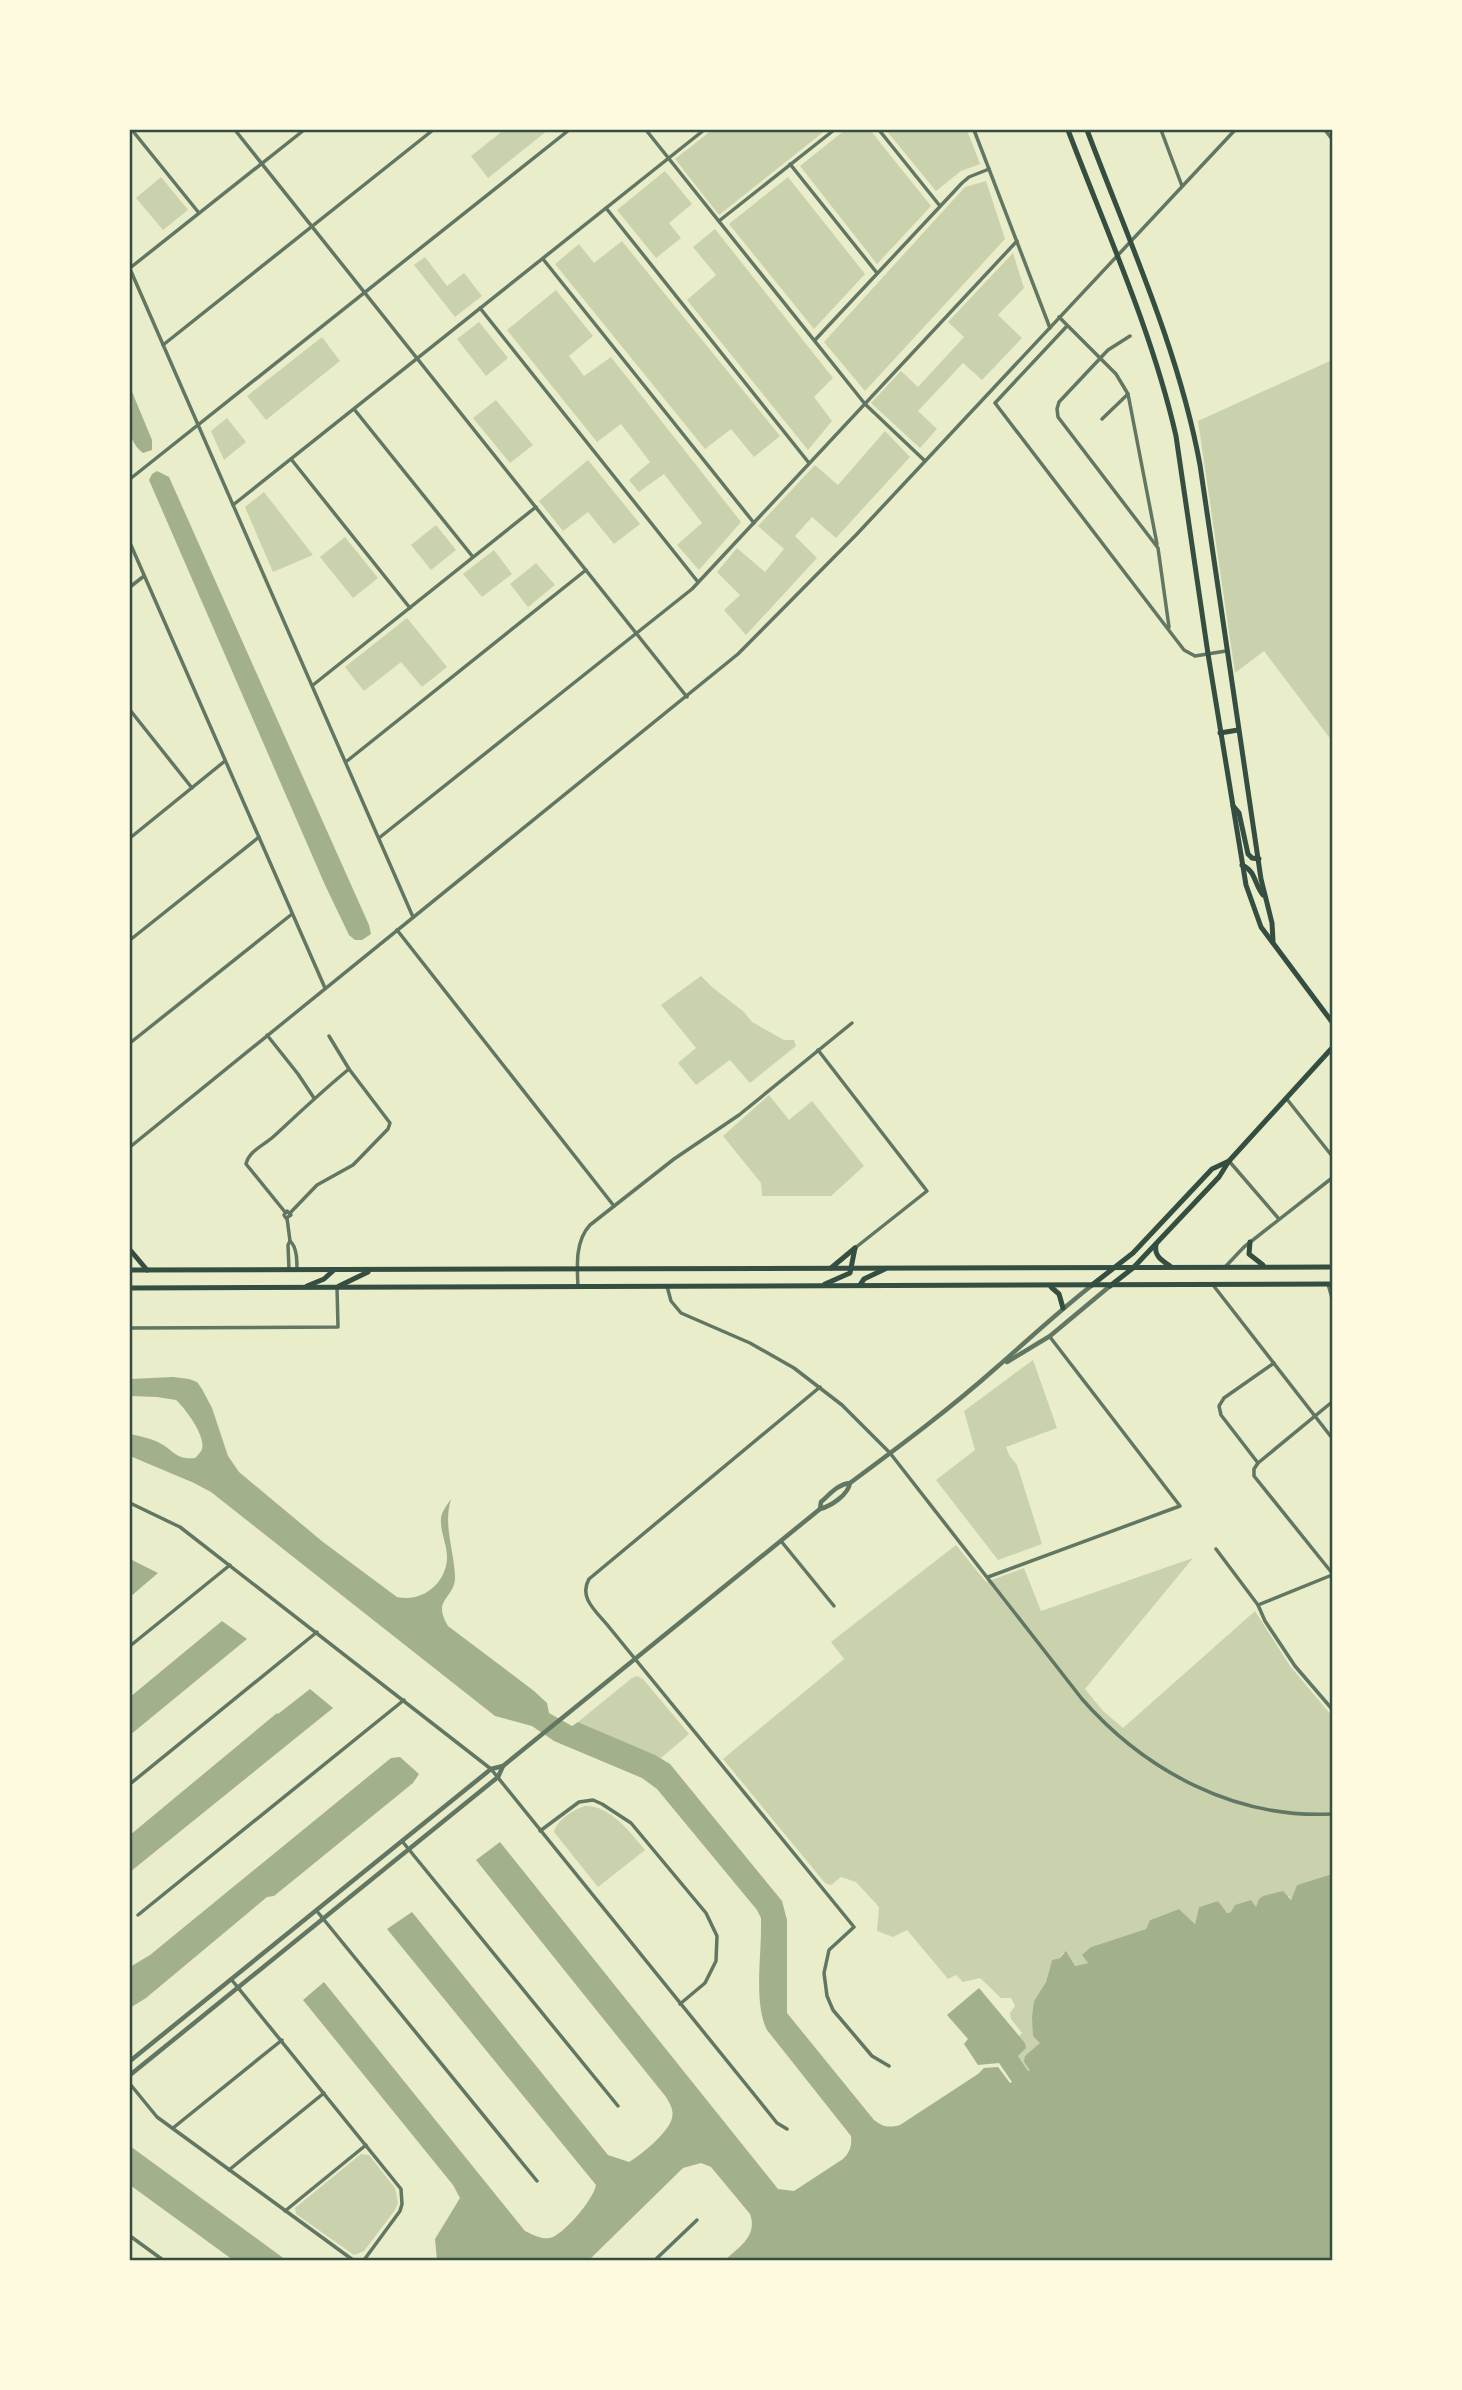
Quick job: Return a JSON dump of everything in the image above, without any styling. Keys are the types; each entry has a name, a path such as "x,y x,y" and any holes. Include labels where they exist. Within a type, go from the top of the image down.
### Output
{"main road":[{"path":"1068,130 1160,374 1177,436 1242,865 1261,927 1332,1022"},
{"path":"1087,130 1177,369 1191,422 1200,465 1238,730 1265,897 1272,923 1273,942"},
{"path":"1220,733 1238,730"},
{"path":"1231,803 1239,813 1248,854 1259,859"},
{"path":"1242,865 1254,875 1258,890 1265,897"},
{"path":"1110,1286 1133,1268 1219,1177 1228,1161 1332,1048"},
{"path":"1091,1286 1118,1267 1212,1169 1228,1161"},
{"path":"1250,1242 1249,1254 1266,1266"},
{"path":"1156,1244 1157,1256 1173,1268"},
{"path":"822,1286 845,1277 852,1268 855,1248"},
{"path":"831,1268 855,1248"},
{"path":"130,1254 131,1251 147,1270"},
{"path":"130,1270 1332,1267"},
{"path":"860,1286 871,1275 888,1268"},
{"path":"304,1287 324,1279 334,1270"},
{"path":"337,1287 353,1277 374,1270"},
{"path":"130,1288 1331,1283"},
{"path":"1048,1286 1059,1294 1063,1308"}],"street":[{"path":"132,130 199,213"},
{"path":"235,130 687,696"},
{"path":"304,130 130,269 413,917"},
{"path":"163,345 433,130"},
{"path":"130,479 569,130"},
{"path":"646,130 865,404 925,461"},
{"path":"233,505 705,130"},
{"path":"719,221 834,130"},
{"path":"879,130 940,206"},
{"path":"974,130 1050,328"},
{"path":"1161,130 1182,186"},
{"path":"130,1147 738,654 862,529 1235,130"},
{"path":"1325,130 1332,139"},
{"path":"790,164 877,273"},
{"path":"814,340 961,183 989,169"},
{"path":"606,208 809,463"},
{"path":"379,838 698,582 1017,241"},
{"path":"543,258 754,523"},
{"path":"480,308 698,582"},
{"path":"1059,317 1116,374 1128,394 1158,548 1169,629"},
{"path":"1067,326 995,403 1178,644 1195,656 1226,651"},
{"path":"1130,336 1108,350 1059,402 1058,417 1158,548"},
{"path":"1102,419 1128,394"},
{"path":"354,408 473,557"},
{"path":"291,459 410,608"},
{"path":"312,685 536,507"},
{"path":"130,542 326,988"},
{"path":"346,761 586,570"},
{"path":"130,587 144,576"},
{"path":"130,710 192,788"},
{"path":"130,838 225,761"},
{"path":"130,940 259,837"},
{"path":"130,1043 292,914"},
{"path":"397,930 614,1206"},
{"path":"578,1287 579,1245 585,1230 674,1159 732,1121 852,1023"},
{"path":"267,1035 299,1074 314,1098"},
{"path":"288,1212 317,1185 353,1165 388,1129 390,1123 349,1069 329,1036"},
{"path":"818,1050 927,1191 855,1248"},
{"path":"289,1270 288,1212 246,1164 247,1158 349,1069"},
{"path":"1286,1098 1332,1156"},
{"path":"130,1139 140,1139"},
{"path":"1228,1161 1279,1220"},
{"path":"1226,1266 1250,1242 1332,1178"},
{"path":"290,1241 294,1244 297,1270"},
{"path":"1331,1283 1332,1298"},
{"path":"1213,1284 1332,1438"},
{"path":"667,1286 671,1301 681,1312 750,1342 794,1368 861,1422 890,1453 1096,1715 1113,1732 1151,1761 1200,1789 1242,1804 1299,1814 1332,1814"},
{"path":"130,2061 491,1769 503,1766 820,1509 839,1498 849,1489 850,1483 997,1367 1091,1286"},
{"path":"997,1367 1049,1336 1110,1286"},
{"path":"130,1328 338,1327 337,1287"},
{"path":"988,1577 1180,1506 1049,1336"},
{"path":"1258,1462 1221,1415 1219,1406 1224,1398 1274,1363"},
{"path":"820,1387 589,1579 584,1592 587,1600 854,1927 829,1950 824,1973 827,1996 833,2010 872,2056 889,2066"},
{"path":"1258,1605 1332,1574 1254,1476 1254,1469 1258,1462 1332,1402"},
{"path":"131,1505 180,1527 491,1769 777,2123 787,2129"},
{"path":"781,1541 834,1606"},
{"path":"1216,1549 1258,1605 1265,1621 1295,1666 1332,1706"},
{"path":"130,1646 230,1565"},
{"path":"130,1784 317,1632"},
{"path":"138,1915 404,1700"},
{"path":"130,2075 498,1777 503,1766"},
{"path":"540,1831 579,1802 593,1800 602,1804 631,1824 706,1913 717,1936 716,1961 705,1983 680,2004"},
{"path":"402,1841 618,2106"},
{"path":"316,1910 537,2181"},
{"path":"231,1979 397,2183 402,2196 400,2211 364,2260"},
{"path":"173,2129 282,2040"},
{"path":"130,2084 152,2112 173,2129 352,2260"},
{"path":"229,2170 324,2093"},
{"path":"285,2211 366,2145"},
{"path":"655,2260 697,2220"},
{"path":"130,2236 163,2260"}],"shaded area":[{"path":"504,130 548,130 488,178 471,156"},
{"path":"712,130 826,130 719,215 675,159"},
{"path":"845,130 870,130 931,206 877,264 800,166"},
{"path":"886,130 967,130 980,164 961,171 936,191"},
{"path":"665,171 692,204 669,223 681,238 656,258 617,210"},
{"path":"161,177 188,210 163,230 136,198"},
{"path":"788,177 865,274 814,329 729,224"},
{"path":"986,181 1005,239 865,391 824,342 965,187"},
{"path":"715,229 833,378 814,397 832,421 808,450 687,300 716,275 693,247"},
{"path":"622,241 780,436 754,457 731,429 705,449 555,264 579,244 594,263"},
{"path":"1013,253 1024,288 998,315 1022,338 982,380 963,363 918,411 937,429 920,448 871,403 901,371 918,387 964,337 948,322"},
{"path":"425,257 447,286 464,273 482,296 455,317 414,265"},
{"path":"556,290 593,336 569,356 584,376 611,357 741,522 699,570 677,545 702,523 664,474 639,492 629,480 650,462 621,424 597,442 507,330"},
{"path":"479,322 508,358 486,376 457,339"},
{"path":"322,337 340,361 266,420 247,396"},
{"path":"1332,360 1332,741 1264,651 1235,673 1198,421"},
{"path":"130,387 152,440 152,450 143,453 132,440 130,432"},
{"path":"496,400 533,445 510,463 473,418"},
{"path":"227,418 246,442 224,460 211,431"},
{"path":"885,431 910,457 836,538 812,517 795,536 817,558 746,635 724,610 740,595 717,572 737,548 765,572 784,549 758,526 815,465 838,485"},
{"path":"588,460 640,524 614,544 588,512 563,531 539,501"},
{"path":"157,471 169,477 369,925 371,934 362,940 355,940 349,935 325,885 149,480"},
{"path":"264,492 313,555 273,572 245,507"},
{"path":"436,525 456,550 431,570 411,545"},
{"path":"345,537 378,578 353,598 320,557"},
{"path":"494,550 512,574 482,597 463,574"},
{"path":"536,563 555,585 528,607 510,584"},
{"path":"407,618 447,667 422,687 401,662 364,691 345,667"},
{"path":"701,976 752,1022 784,1040 794,1040 796,1046 750,1083 730,1060 696,1085 678,1063 696,1048 661,1005"},
{"path":"769,1095 789,1120 812,1101 864,1166 831,1196 762,1196 761,1183 723,1136"},
{"path":"1033,1360 1057,1428 1006,1447 1017,1465 1042,1544 998,1560 936,1480 975,1450 964,1411"},
{"path":"173,1377 197,1382 202,1389 212,1408 228,1456 239,1472 323,1542 397,1597 424,1594 438,1583 443,1575 447,1557 441,1518 451,1499 448,1528 455,1576 452,1590 442,1610 448,1626 534,1691 547,1703 549,1713 572,1726 578,1722 670,1764 782,1901 787,1920 787,2013 874,2120 883,2125 900,2125 984,2068 998,2067 1010,2083 1012,2082 999,2063 978,2065 964,2044 968,2039 947,2015 979,1988 1025,2043 1026,2048 1018,2056 1028,2071 1030,2070 1024,2062 1025,2056 1040,2043 1033,2036 1034,2001 1046,1982 1052,1960 1060,1958 1066,1951 1075,1966 1088,1963 1082,1955 1091,1947 1146,1929 1150,1920 1179,1909 1195,1924 1199,1907 1218,1901 1227,1913 1231,1912 1235,1905 1251,1900 1256,1907 1263,1896 1283,1891 1291,1900 1297,1885 1332,1874 1332,2260 725,2260 746,2240 752,2222 750,2214 711,2167 701,2163 683,2168 589,2260 437,2260 435,2239 460,2198 453,2185 303,2000 324,1982 525,2231 539,2237 553,2237 585,2206 596,2185 387,1929 412,1912 608,2155 629,2162 660,2136 670,2124 672,2115 666,2097 476,1860 500,1842 778,2189 794,2191 843,2159 850,2149 851,2136 767,2030 759,1995 761,1918 757,1910 657,1789 642,1778 554,1741 532,1726 495,1716 211,1492 130,1456 130,1434 158,1442 183,1457 195,1458 201,1450 198,1430 176,1400 130,1396 130,1379"},
{"path":"956,1545 986,1582 1024,1568 1041,1611 1193,1558 1085,1689 1103,1711 1123,1728 1255,1611 1290,1666 1332,1716 1332,1874 1297,1885 1291,1900 1289,1896 1259,1904 1256,1908 1254,1906 1226,1913 1218,1901 1199,1907 1195,1924 1179,1909 1150,1920 1146,1929 1091,1947 1088,1963 1075,1966 1063,1953 1060,1958 1052,1960 1046,1982 1034,2001 1040,2043 1028,2071 1018,2056 1025,2043 1019,2036 1022,2033 1011,2019 1010,2013 1015,2006 1011,1998 1001,1998 980,1978 963,1982 956,1975 948,1979 907,1930 893,1937 877,1931 879,1907 856,1882 841,1877 831,1885 825,1883 723,1759 844,1659 831,1642"},
{"path":"130,1559 158,1573 130,1597"},
{"path":"222,1621 247,1639 130,1735 130,1697"},
{"path":"637,1676 643,1679 689,1734 661,1758 578,1722"},
{"path":"310,1689 333,1708 130,1872 130,1835 277,1713"},
{"path":"400,1757 419,1774 413,1783 274,1896 267,1897 146,1998 130,2008 130,1967 150,1955 391,1758"},
{"path":"585,1806 603,1810 611,1815 645,1850 598,1887 554,1832 566,1816"},
{"path":"130,2146 286,2260 233,2260 130,2185"},
{"path":"361,2154 369,2155 395,2188 398,2203 364,2251 354,2255 296,2214 295,2208"}]}
